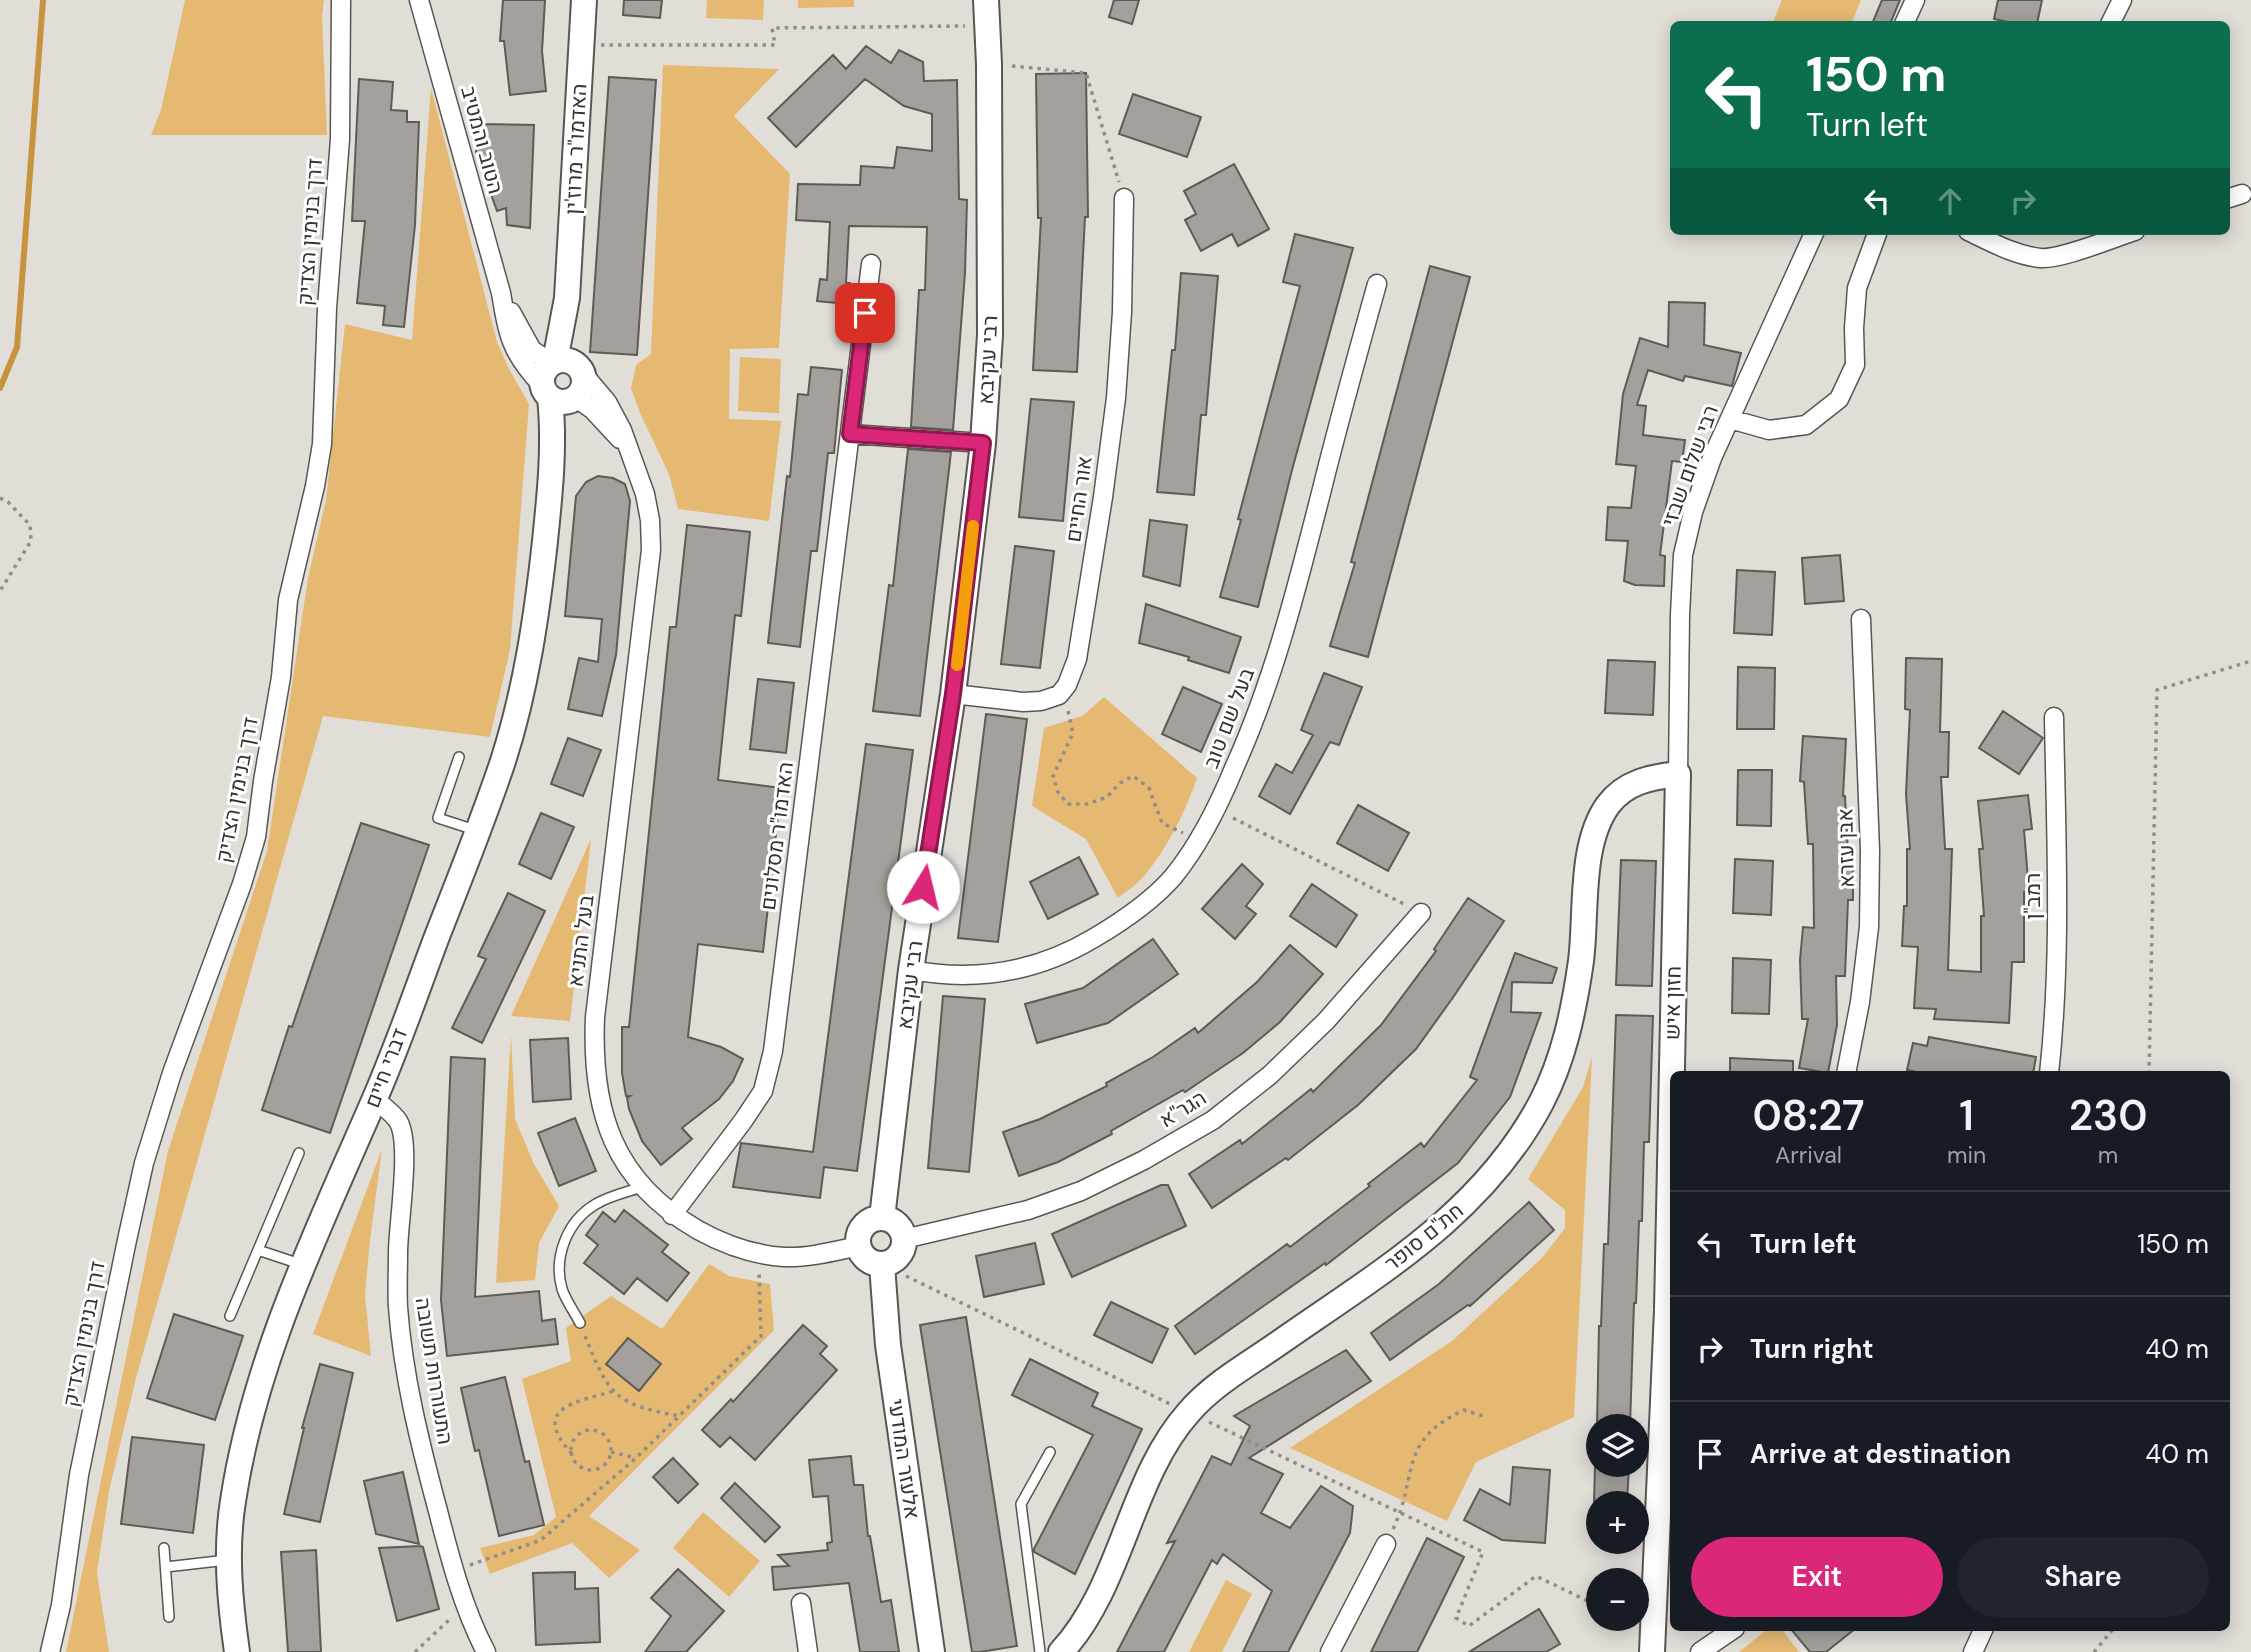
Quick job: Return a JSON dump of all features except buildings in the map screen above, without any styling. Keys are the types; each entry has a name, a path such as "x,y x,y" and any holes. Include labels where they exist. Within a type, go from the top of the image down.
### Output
{"street":[{"name":"דרך בנימין הצדיק","path":"50,1652 61,1605 79,1475 144,1163 172,1073 242,884 256,837 281,677 288,600 315,486 322,444 327,308 340,139 341,0"},
{"name":"הטוב והמטיב","path":"419,0 501,293 526,342 564,381"},
{"name":"האדמו\"ר מרוז'ין","path":"564,381 584,0"},
{"path":"1905,21 1915,0"},
{"path":"2112,21 2122,0"},
{"name":"רבי עקיבא","path":"882,1218 911,970 953,694 983,443 990,335 991,7"},
{"name":"אור החיים","path":"1059,695 1067,685 1077,659 1116,398 1122,312 1124,198"},
{"name":"רבי שלום שבזי","path":"1678,775 1679,615 1684,555 1693,512 1712,458 1813,235"},
{"path":"1730,419 1769,430 1805,425 1839,399 1855,365 1857,288 1877,235"},
{"path":"1976,235 2011,252 2043,258 2083,249 2123,235"},
{"name":"האדמו\"ר מסלונים","path":"672,1215 763,1091 773,1051 871,264"},
{"name":"בעל שם טוב","path":"911,970 942,976 976,975 1042,963 1079,947 1147,903 1173,876 1203,833 1257,716 1278,652 1377,284"},
{"name":"בעל התניא","path":"564,381 606,422 631,457 645,494 650,520 651,550 595,1017 597,1092 606,1124 622,1159 642,1187 672,1215 713,1238 747,1252 786,1257 859,1246"},
{"name":"דברי חיים","path":"237,1652 229,1559 232,1504 246,1432 286,1305 375,1099 503,758 523,683 539,595 551,482 553,424 564,381"},
{"path":"850,434 983,443"},
{"name":"אבן עזרא","path":"1847,1071 1860,1002 1869,927 1870,850 1861,619"},
{"path":"953,694 1023,702 1041,701 1059,695"},
{"name":"רמב\"ן","path":"2049,1071 2054,1015 2056,919 2054,717"},
{"name":"חזון איש","path":"1674,1071 1678,775"},
{"name":"חת\"ם סופר","path":"1060,1652 1075,1636 1102,1589 1156,1462 1188,1412 1230,1378 1422,1243 1462,1208 1508,1158 1541,1102 1563,1053 1581,960 1589,856 1597,827 1608,805 1626,788 1641,780 1678,775"},
{"name":"הגר\"א","path":"904,1239 1028,1210 1081,1191 1144,1160 1213,1120 1270,1074 1326,1021 1421,913"},
{"name":"התעוררות תשובה","path":"375,1099 398,1119 403,1132 398,1307 406,1374 421,1446 455,1571 486,1652"},
{"path":"882,1218 895,1222 904,1239 901,1254 890,1263 882,1265 869,1262 860,1252 858,1239 864,1226 882,1218"},
{"name":"אלעזר המודעי","path":"882,1265 888,1345 932,1652"},
{"name":"חזון איש","path":"1652,1652 1670,1310"},
{"path":"1330,1652 1386,1544"},
{"path":"801,1603 808,1652"},
{"path":"1700,1652 1731,1631"},
{"path":"1973,1652 1983,1631"}],"lane":[{"path":"459,757 438,818 477,831"},
{"path":"230,1316 299,1153"},
{"path":"580,1323 562,1290 559,1263 564,1242 576,1219 597,1203 642,1187"},
{"path":"258,1250 304,1265"},
{"path":"1040,1652 1021,1504 1050,1452"},
{"path":"164,1548 169,1617"},
{"path":"166,1567 229,1559"}],"path":[{"path":"582,45 775,45 772,28 991,7"},
{"path":"989,64 1086,73 1124,198"},
{"path":"0,498 8,502 30,525 31,541 0,591"},
{"path":"2148,1071 2157,690 2251,661"},
{"path":"1059,695 1070,715 1073,733 1053,776 1058,792 1068,804 1088,804 1107,797 1120,783 1133,776 1149,788 1162,823 1180,832 1203,833"},
{"path":"1215,809 1421,913"},
{"path":"455,1571 541,1539 636,1458 761,1336 758,1253"},
{"path":"882,1265 1483,1552 1456,1618 1469,1626 1536,1576 1586,1600"},
{"path":"580,1323 603,1379 624,1401 648,1410 679,1416"},
{"path":"572,1454 574,1440 590,1430 603,1434 611,1445 605,1465 592,1470 579,1466 555,1433 555,1419 564,1406 614,1391"},
{"path":"1386,1544 1401,1513 1410,1465 1424,1437 1441,1421 1464,1410 1483,1416"},
{"path":"611,1452 636,1458"},
{"path":"415,1652 466,1604"},
{"path":"2094,1652 2112,1631"}],"shaded area":[{"path":"185,0 324,0 322,16 327,135 151,135 161,110"},
{"path":"707,0 764,0 763,20 706,18"},
{"path":"798,0 854,0 854,7 798,8"},
{"path":"1782,0 1861,0 1852,21 1773,21"},
{"path":"663,65 779,69 734,116 790,174 779,348 730,349 729,419 781,421 769,521 678,509 669,474 631,388 636,365 651,354"},
{"path":"431,88 497,342 529,404 510,650 490,737 323,716 136,1378 109,1491 97,1573 109,1652 66,1652 168,1151 267,851 308,578 326,500 345,324 412,340"},
{"path":"740,357 781,359 779,413 738,411"},
{"path":"1104,697 1197,778 1181,817 1161,853 1141,879 1118,898 1086,839 1032,806 1044,728 1082,716"},
{"path":"591,839 570,1021 511,1016"},
{"path":"511,1035 515,1119 534,1164 559,1206 539,1243 535,1280 496,1283"},
{"path":"1592,1057 1574,1417 1476,1462 1447,1521 1290,1448 1452,1341 1542,1258 1565,1228 1565,1210 1528,1179 1583,1087"},
{"path":"382,1149 365,1295 371,1356 313,1334"},
{"path":"709,1264 729,1276 770,1284 774,1330 589,1516 640,1550 609,1578 572,1543 490,1574 480,1548 534,1535 556,1517 522,1379 571,1361 566,1328 611,1296 662,1329"},
{"path":"703,1512 760,1561 729,1597 673,1548"},
{"path":"1226,1580 1252,1594 1222,1652 1189,1652"},
{"path":"1765,1631 1783,1631 1799,1652 1739,1652"}],"waterway":[{"path":"0,388 17,347 43,0"}],"slow traffic":[{"path":"957,665 973,526"}],"route":[{"path":"865,313 850,434 983,443 953,694 923,887"}]}
